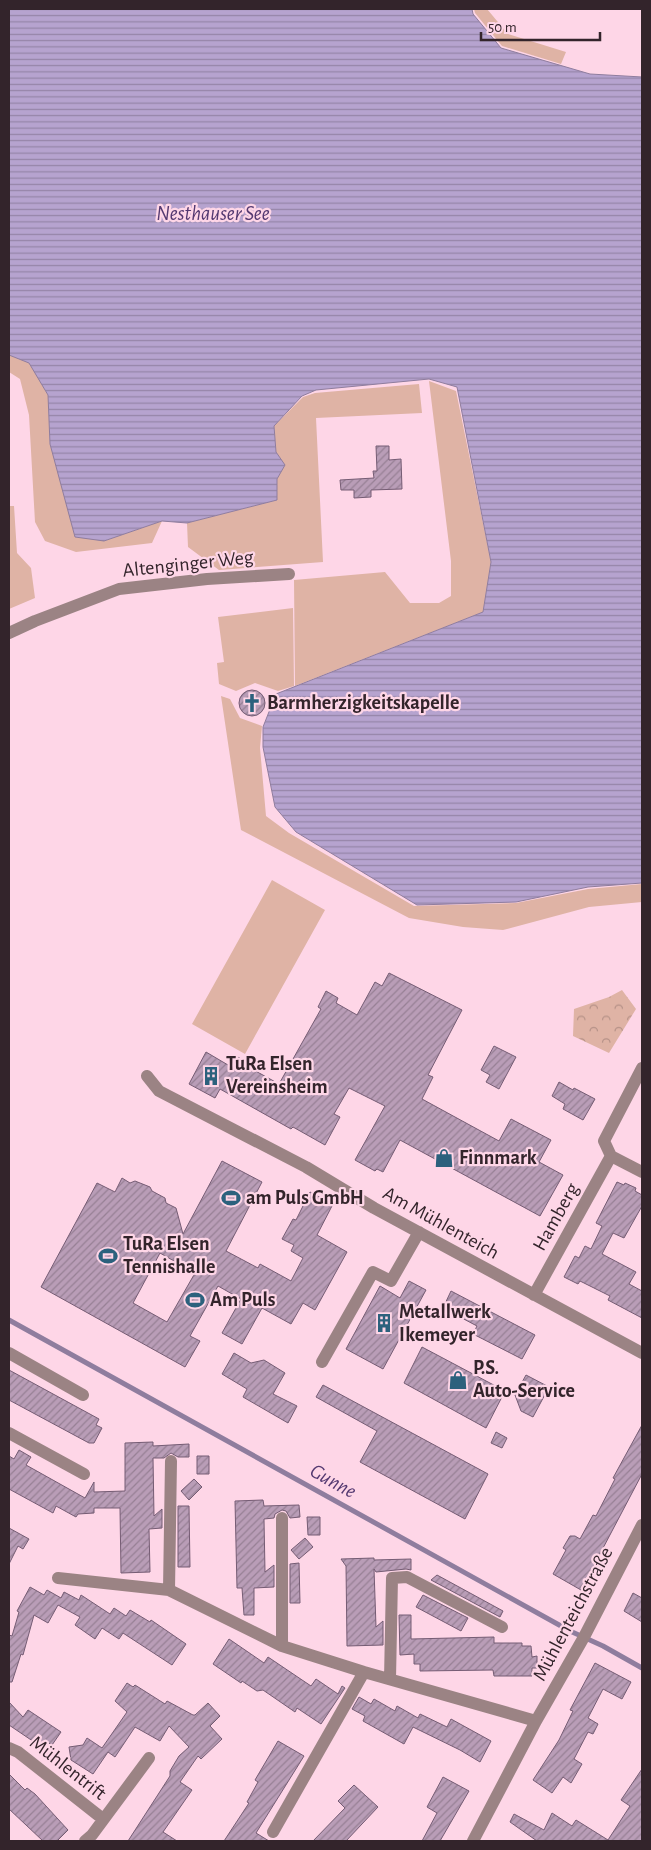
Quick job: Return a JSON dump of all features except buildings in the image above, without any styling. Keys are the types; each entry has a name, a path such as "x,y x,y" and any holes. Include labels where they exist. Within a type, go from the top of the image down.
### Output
{"street":[{"name":"Altenginger Weg","path":"9,633 118,589 207,579 289,574"},
{"path":"642,1068 604,1141 611,1156 642,1172"},
{"name":"Am Mühlenteich","path":"147,1076 159,1091 306,1167 374,1208 642,1353"},
{"name":"Hamberg","path":"534,1295 611,1156"},
{"path":"322,1362 373,1272 391,1281 419,1232"},
{"path":"9,1353 83,1395"},
{"path":"9,1433 84,1474"},
{"path":"170,1590 171,1461"},
{"path":"282,1518 282,1646"},
{"name":"Mühlenteichstraße","path":"476,1840 536,1721 589,1627 642,1525"},
{"path":"390,1679 392,1578 407,1577 502,1627"},
{"path":"58,1578 170,1590 282,1646 364,1672 536,1721"},
{"path":"273,1832 364,1672"},
{"name":"Mühlentrift","path":"9,1748 18,1752 103,1820"},
{"name":"Mühlentrift","path":"92,1839 103,1820 149,1758"}],"green space":[{"path":"474,9 487,9 508,34 566,52 561,64 502,46 475,13"},
{"path":"9,355 30,363 48,395 50,444 104,541 162,521 152,543 76,552 45,541 35,522 29,415 20,379 9,372"},
{"path":"429,381 456,391 491,562 483,612 295,686 294,580 385,572 410,603 439,603 451,596 451,561"},
{"path":"419,384 422,413 316,418 323,562 219,570 188,547 187,523 277,500 277,479 284,465 276,452 274,426 303,397 315,393"},
{"path":"9,506 14,506 17,553 31,568 35,598 9,609"},
{"path":"293,608 294,686 278,691 255,683 236,691 219,684 217,663 224,662 218,617"},
{"path":"221,696 230,699 240,718 262,726 260,748 266,816 289,833 414,906 516,903 588,889 642,884 642,902 589,907 503,930 463,927 409,918 241,830"},
{"path":"272,880 325,910 245,1054 192,1024"},
{"path":"622,990 636,1009 609,1053 573,1036 574,1009 609,997"}],"water":[{"name":"Nesthauser See","path":"9,9 472,9 473,14 501,48 590,74 642,77 642,883 588,887 516,902 417,905 296,832 275,807 263,747 263,727 276,694 483,612 491,562 457,387 429,379 316,390 302,396 274,426 276,452 285,465 277,479 277,500 187,523 162,521 104,541 75,537 50,444 48,395 29,363 9,355"}],"waterway":[{"name":"Gunne","path":"9,1320 570,1631 603,1646 642,1668"}],"place":[{"name":"Barmherzigkeitskapelle","path":"252,703"},
{"name":"TuRa Elsen Vereinsheim","path":"211,1076"},
{"name":"Finnmark","path":"444,1158"},
{"name":"am Puls GmbH","path":"231,1198"},
{"name":"TuRa Elsen Tennishalle","path":"108,1256"},
{"name":"Am Puls","path":"195,1300"},
{"name":"Metallwerk Ikemeyer","path":"384,1323"},
{"name":"P.S. Auto-Service","path":"458,1380"}]}
